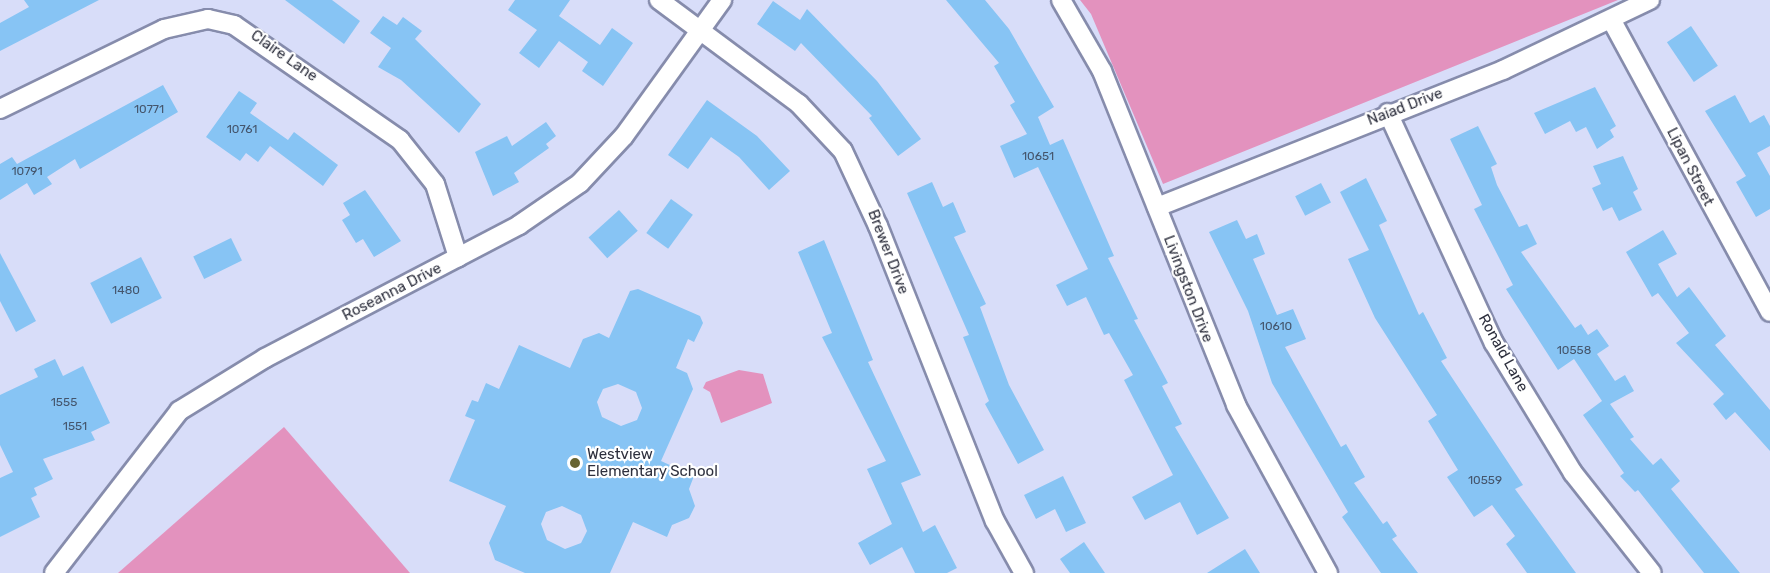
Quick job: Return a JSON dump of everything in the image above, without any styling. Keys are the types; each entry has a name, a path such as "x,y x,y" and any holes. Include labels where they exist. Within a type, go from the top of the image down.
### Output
{"street":[{"name":"Brewer Drive","path":"659,0 817,120 855,171 967,454 1023,573"},
{"name":"Roseanna Drive","path":"54,573 179,411 265,358 536,215 580,183 624,136 722,0"},
{"name":"Livingston Drive","path":"1061,0 1102,71 1236,405 1328,573"},
{"name":"Naiad Drive","path":"1157,207 1503,70 1612,21 1650,0"},
{"name":"Claire Lane","path":"0,109 164,29 208,19 234,24 400,140 435,184 458,257"},
{"name":"Lipan Street","path":"1612,21 1770,312"},
{"name":"Ronald Lane","path":"1388,114 1494,343 1574,473 1652,573"}],"shaded area":[{"path":"1080,0 1618,0 1163,184 1091,14"},
{"path":"739,370 763,374 772,403 721,423 710,392 703,388 706,382"},
{"path":"284,427 410,573 118,573"}],"building":[{"path":"24,0 99,0 0,51 0,23 29,7"},
{"path":"285,0 332,0 360,21 344,44"},
{"path":"515,0 570,0 559,16 600,45 612,28 633,43 603,86 582,71 588,62 559,41 539,68 519,53 537,30 508,10"},
{"path":"946,0 985,0 1009,29 1054,107 1038,117 1050,145 1063,139 1114,256 1108,258 1138,319 1134,320 1168,383 1162,386 1182,424 1175,427 1229,518 1197,535 1180,502 1145,520 1132,497 1173,475 1124,380 1133,375 1109,333 1104,335 1086,297 1067,306 1056,285 1088,269 1038,167 1014,178 1000,146 1027,134 1010,105 1015,102 994,66 999,63"},
{"path":"773,1 800,20 807,9 877,81 921,139 898,156 869,118 872,116 801,43 795,51 757,24"},
{"path":"383,16 397,25 403,17 422,31 415,39 481,104 459,133 401,80 378,67 391,48 370,33"},
{"path":"1691,26 1718,66 1694,82 1667,42"},
{"path":"163,85 178,112 80,169 75,159 47,177 52,184 34,195 27,183 0,200 0,164 12,157 17,164"},
{"path":"1595,87 1616,126 1610,130 1614,137 1597,149 1586,127 1576,132 1570,121 1545,134 1534,113"},
{"path":"239,91 257,103 250,113 288,140 294,132 338,165 323,186 270,146 258,162 246,153 240,161 206,137"},
{"path":"1735,95 1750,123 1764,115 1770,126 1770,146 1757,153 1770,176 1770,209 1756,217 1736,182 1746,176 1705,111"},
{"path":"707,100 757,136 790,171 769,190 739,157 711,137 688,169 668,155"},
{"path":"546,122 556,136 546,144 549,148 514,173 519,182 493,196 475,152 507,136 512,146"},
{"path":"1478,126 1497,164 1491,167 1497,185 1519,227 1527,224 1537,244 1521,252 1575,328 1581,324 1588,335 1597,329 1609,346 1597,354 1615,381 1625,375 1634,391 1610,404 1634,437 1630,439 1653,465 1661,458 1680,481 1671,489 1740,573 1704,573 1638,490 1635,492 1620,476 1624,473 1583,415 1602,401 1574,359 1558,370 1506,289 1513,285 1474,209 1482,205 1450,139"},
{"path":"1623,156 1638,189 1633,192 1642,210 1619,221 1612,207 1603,211 1592,188 1601,184 1593,166"},
{"path":"1366,178 1387,221 1379,225 1419,315 1423,312 1447,358 1441,361 1523,485 1515,489 1576,573 1527,573 1506,544 1515,536 1492,505 1474,517 1447,477 1458,470 1428,421 1437,415 1375,318 1348,259 1369,250 1340,192"},
{"path":"932,182 943,207 953,202 966,232 954,237 986,304 980,307 1009,385 1044,450 1018,464 985,404 989,401 963,337 969,335 907,193"},
{"path":"1321,183 1331,203 1305,216 1295,196"},
{"path":"365,190 401,241 374,257 363,239 356,243 342,220 350,215 343,203"},
{"path":"671,199 693,215 668,249 646,233"},
{"path":"619,210 638,231 607,258 589,237"},
{"path":"1237,220 1246,239 1257,234 1265,254 1253,259 1277,315 1293,309 1306,339 1285,347 1341,447 1346,444 1365,477 1354,483 1383,524 1387,521 1397,536 1392,539 1418,573 1381,573 1342,517 1348,512 1272,383 1248,311 1209,232"},
{"path":"1663,230 1677,254 1658,264 1677,297 1689,287 1726,336 1715,345 1770,410 1770,451 1735,412 1726,420 1713,404 1724,394 1676,343 1689,333 1658,293 1652,297 1626,252"},
{"path":"231,238 242,260 204,279 193,256"},
{"path":"824,240 873,360 868,362 921,475 901,483 923,532 935,525 957,568 947,573 915,573 902,547 870,565 858,543 892,524 867,469 886,461 822,337 832,333 798,252"},
{"path":"0,253 36,321 16,332 0,301"},
{"path":"141,257 162,298 111,324 90,283"},
{"path":"638,289 700,316 703,323 694,342 688,339 676,368 687,373 693,389 661,461 694,476 689,489 695,506 689,518 672,525 667,537 633,522 610,573 525,573 495,560 489,543 506,506 449,481 475,420 465,416 472,400 478,402 486,383 499,389 519,345 570,368 583,339 599,333 609,338 630,291","holes":["618,384 636,392 642,408 637,420 621,426 602,417 597,402 603,389","562,506 581,515 587,531 581,543 565,549 547,540 541,524 546,512"]},
{"path":"55,359 63,376 83,366 110,423 91,432 95,440 43,459 53,479 34,488 37,495 31,498 40,517 0,537 0,478 13,472 0,445 0,395 38,377 34,369"},
{"path":"1063,476 1086,523 1066,532 1055,509 1036,519 1024,495"},
{"path":"1084,542 1105,573 1070,573 1060,559"},
{"path":"1245,549 1260,573 1207,573"}],"place":[{"name":"Westview Elementary School","path":"575,463"}]}
